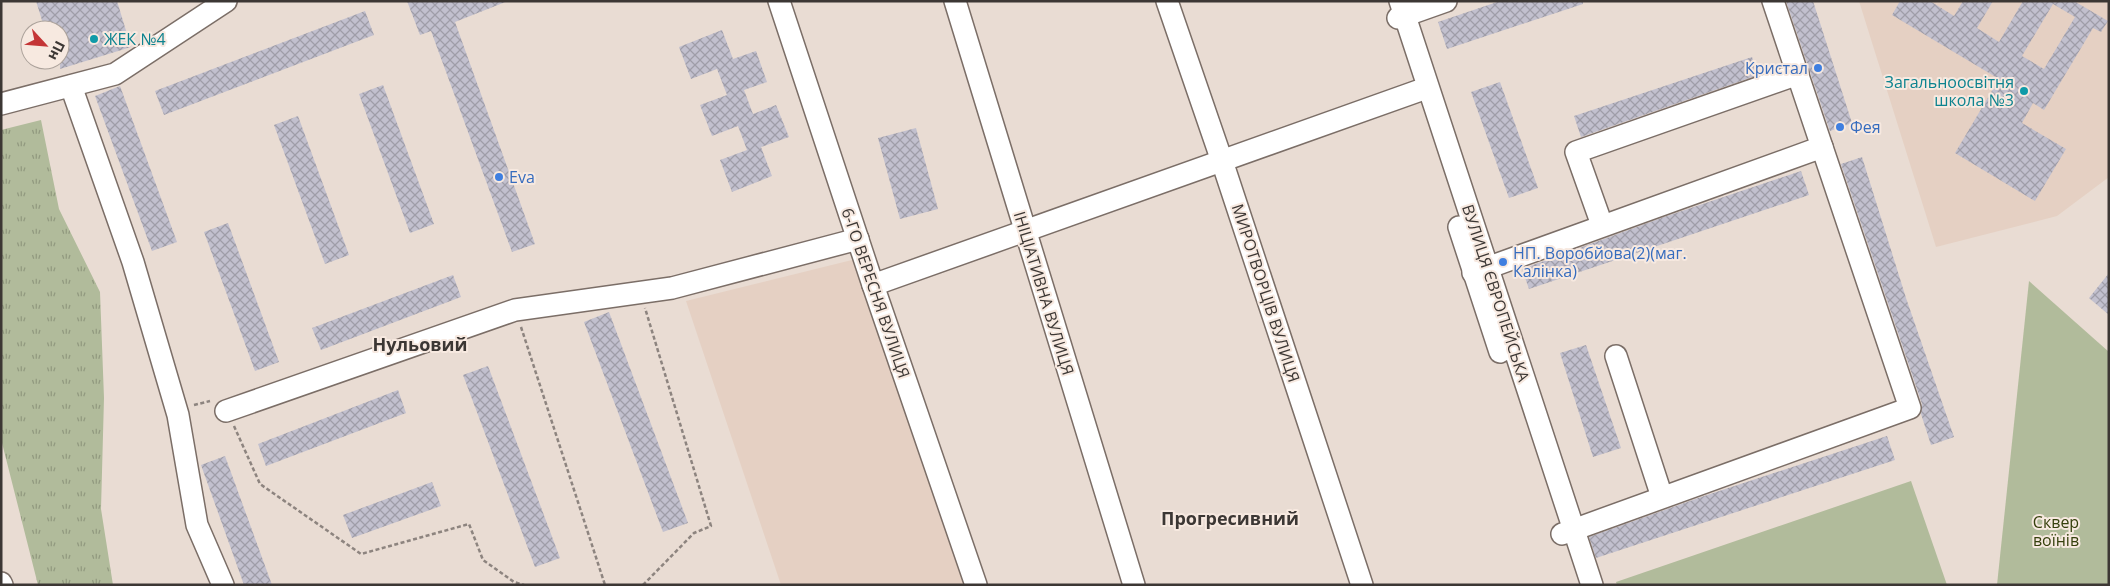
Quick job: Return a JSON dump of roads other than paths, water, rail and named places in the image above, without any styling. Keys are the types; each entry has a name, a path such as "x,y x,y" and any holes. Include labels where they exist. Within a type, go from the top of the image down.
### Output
{"street":[{"path":"1,104 115,74 226,1"},
{"name":"6-ГО ВЕРЕСНЯ ВУЛИЦЯ","path":"779,1 873,285 976,585"},
{"name":"ІНІЦІАТИВНА ВУЛИЦЯ","path":"955,1 1134,585"},
{"name":"МИРОТВОРЦІВ ВУЛИЦЯ","path":"1167,1 1362,585"},
{"path":"1446,1 1397,7 1418,91 1473,273 1578,585"},
{"path":"1562,534 1910,408 1773,1"},
{"name":"ВУЛИЦЯ ЄВРОПЕЙСЬКА","path":"1397,7 1592,585"},
{"path":"1602,225 1576,152 1798,74"},
{"path":"71,86 133,262 177,409 197,525 224,585"},
{"path":"873,285 1418,91"},
{"path":"1473,273 1822,147"},
{"path":"226,411 515,310 672,288 858,239"},
{"path":"1616,356 1662,497"}],"place":[{"name":"ЖЕК №4","path":"94,39"},
{"name":"Кристал","path":"1818,68"},
{"name":"Загальноосвітня школа №3","path":"2024,91"},
{"name":"Фея","path":"1840,127"},
{"name":"Eva","path":"499,177"},
{"name":"НП. Воробйова(2)(маг. Калінка)","path":"1503,262"}],"district":[{"name":"Нульовий","path":"420,344"},
{"name":"Прогресивний","path":"1230,518"}],"park label":[{"name":"Сквер воїнів","path":"2056,531"}]}
